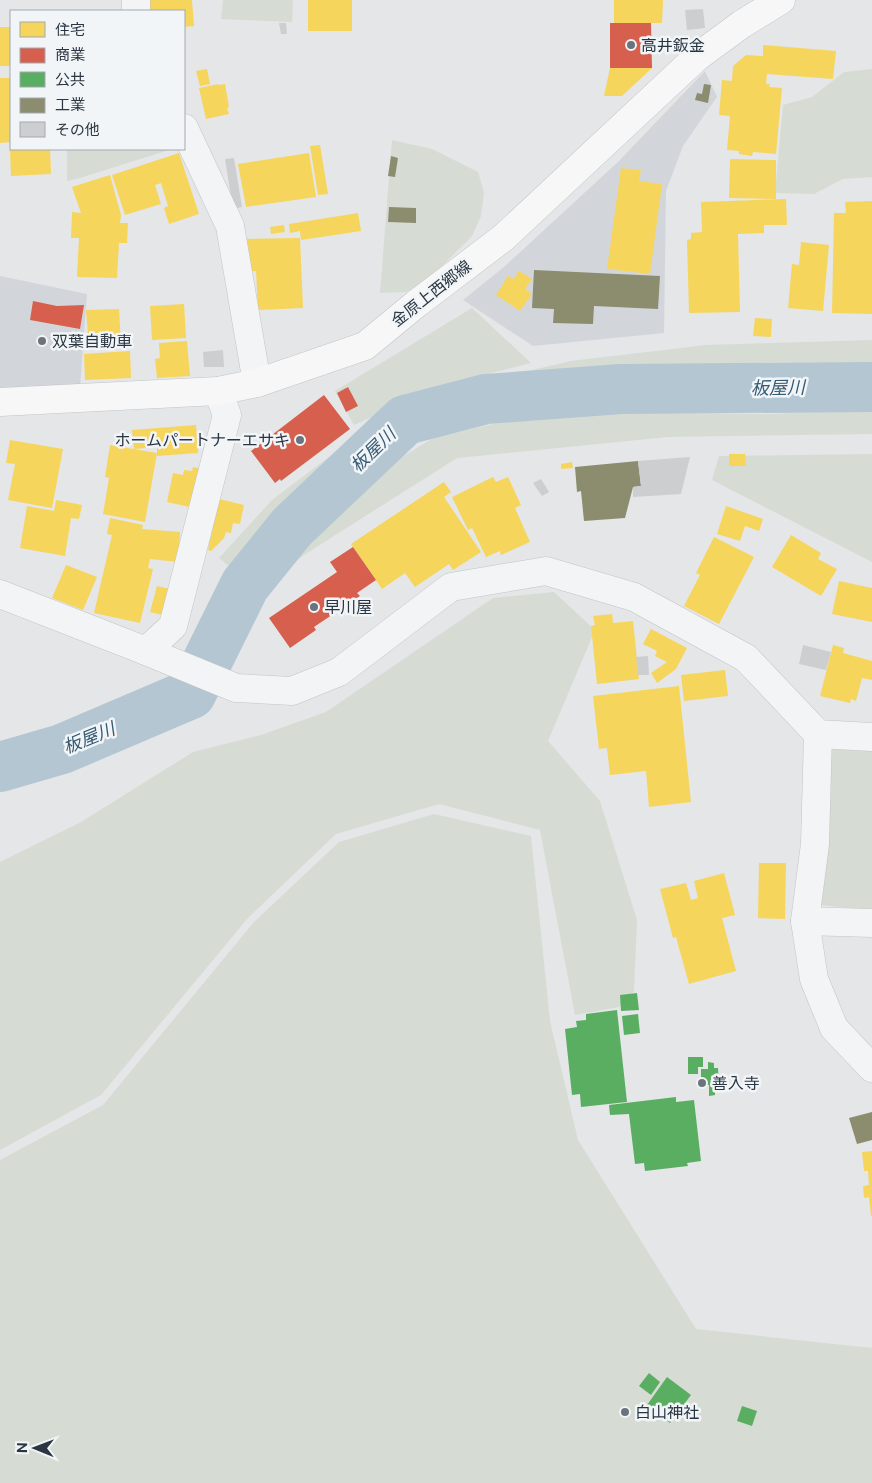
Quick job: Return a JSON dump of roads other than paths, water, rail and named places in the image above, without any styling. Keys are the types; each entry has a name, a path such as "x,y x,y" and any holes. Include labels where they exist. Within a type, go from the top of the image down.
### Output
{"main road":[{"name":"金原上西郷線","path":"0,402 218,391 257,383 365,346 416,304 503,238 697,57 742,24 781,0"}],"street":[{"path":"185,130 230,226 257,383"},
{"path":"152,654 173,626 227,415 218,391"},
{"path":"0,594 236,688 292,691 339,672 451,587 546,571 634,596 746,658 818,734 872,738"},
{"path":"818,734 815,844 805,922 814,979 834,1028 872,1068"},
{"path":"805,922 872,923"}],"waterway":[{"name":"板屋川","path":"0,767 62,749 191,694 245,585 292,527 405,420 486,399 621,389 872,387"}],"place":[{"name":"高井鈑金","path":"631,45"},
{"name":"双葉自動車","path":"42,341"},
{"name":"ホームパートナーエサキ","path":"300,440"},
{"name":"早川屋","path":"314,607"},
{"name":"善入寺","path":"702,1083"},
{"name":"白山神社","path":"625,1412"}]}
